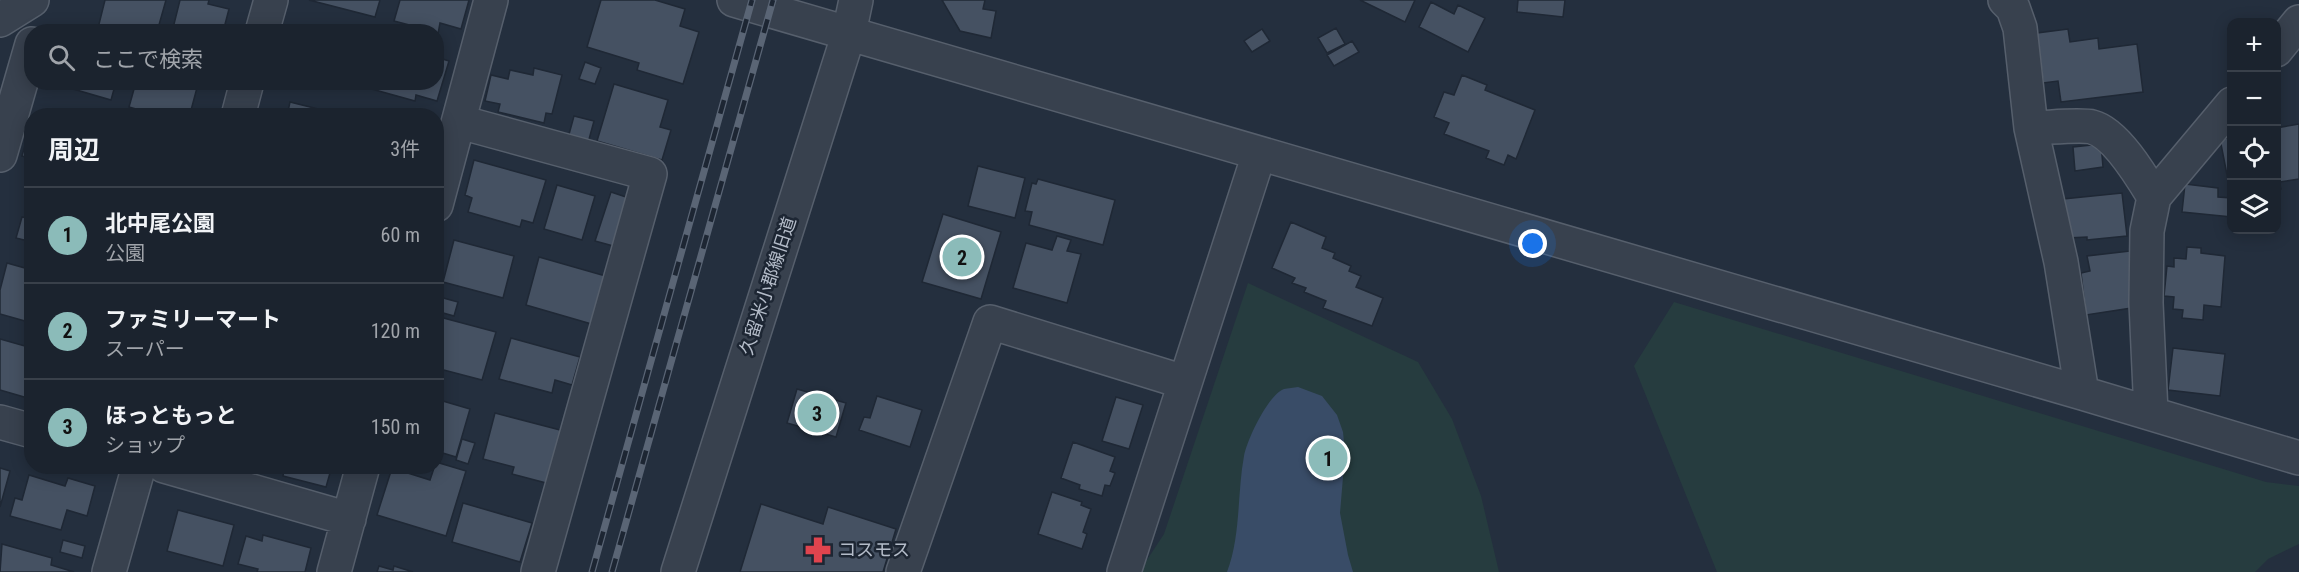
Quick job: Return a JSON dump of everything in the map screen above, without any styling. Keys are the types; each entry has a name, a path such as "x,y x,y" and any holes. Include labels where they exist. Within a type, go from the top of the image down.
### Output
{"street":[{"path":"0,20 32,0"},
{"path":"37,24 44,0"},
{"path":"264,24 271,0"},
{"path":"444,177 491,0"},
{"path":"734,0 2299,458"},
{"name":"久留米小郡線旧道","path":"678,572 849,33 856,0"},
{"path":"2005,0 2013,8 2020,28 2031,128 2061,262 2082,393"},
{"path":"2281,45 2299,22"},
{"path":"0,155 24,72"},
{"path":"240,108 245,90"},
{"path":"2151,414 2146,303 2147,231 2154,197 2227,110"},
{"path":"460,122 650,174 538,572"},
{"path":"2031,128 2093,127 2115,142 2128,155 2154,197"},
{"path":"1124,572 1259,154"},
{"path":"903,572 990,322 1184,382"},
{"path":"0,422 24,429"},
{"path":"109,572 137,474"},
{"path":"192,474 349,519"},
{"path":"334,572 361,474"}],"green space":[{"path":"1248,283 1418,362 1452,419 1481,496 1499,572 1139,572 1164,534"},
{"path":"1674,302 2266,482 2299,486 2299,544 2268,559 2255,572 1717,572 1634,366"}],"water":[{"path":"1298,387 1322,396 1337,415 1343,432 1345,453 1340,513 1353,572 1227,572 1235,544 1242,470 1249,440 1271,400 1284,389"}],"building":[{"path":"105,0 166,0 159,24 99,24"},
{"path":"180,0 209,0 208,4 229,9 225,24 174,24"},
{"path":"309,0 380,0 375,17"},
{"path":"400,0 469,0 461,29 440,23 405,24 394,21"},
{"path":"601,0 655,0 685,9 680,26 699,32 683,84 637,70 639,63 587,47"},
{"path":"942,0 985,0 983,9 996,11 991,38 960,31"},
{"path":"1360,0 1415,0 1405,22"},
{"path":"1518,0 1565,0 1563,17 1517,12"},
{"path":"1431,2 1454,14 1458,5 1485,18 1468,52 1419,27"},
{"path":"1336,28 1345,44 1327,53 1318,38"},
{"path":"1262,29 1270,41 1252,52 1244,41"},
{"path":"2068,29 2070,42 2098,38 2099,49 2137,44 2143,92 2061,102 2058,81 2043,83 2037,33"},
{"path":"1352,41 1359,52 1334,66 1327,55"},
{"path":"444,59 449,61 444,78"},
{"path":"585,62 601,68 595,84 579,79"},
{"path":"534,68 562,75 552,114 546,113 544,123 498,112 500,104 485,101 491,75 508,79 510,70 533,75"},
{"path":"1462,75 1487,85 1485,90 1535,110 1516,159 1508,155 1504,165 1486,158 1489,151 1444,134 1449,123 1434,117 1444,92 1454,95"},
{"path":"614,84 668,100 660,127 671,130 662,160 597,141"},
{"path":"77,90 114,90 111,100"},
{"path":"134,90 196,90 192,108 129,107"},
{"path":"375,90 440,90 437,101 416,95 415,101"},
{"path":"290,102 314,108 289,108"},
{"path":"574,116 594,121 588,143 568,138"},
{"path":"2299,124 2299,179 2281,182 2281,127"},
{"path":"2227,138 2227,175 2220,139"},
{"path":"2101,144 2103,167 2075,171 2073,147"},
{"path":"474,160 546,180 533,223 522,220 520,227 468,212 472,198 465,195"},
{"path":"978,166 1025,178 1015,218 968,206"},
{"path":"1038,179 1115,200 1103,245 1029,225 1032,212 1025,211 1032,183 1036,184"},
{"path":"2185,184 2218,188 2218,197 2227,198 2227,216 2182,212"},
{"path":"557,185 595,196 582,240 544,229"},
{"path":"611,192 632,199 617,247 595,241"},
{"path":"2122,193 2127,236 2087,240 2087,237 2067,238 2063,199"},
{"path":"943,214 1001,232 981,299 922,282"},
{"path":"22,217 24,217 24,240 16,238"},
{"path":"1291,222 1326,237 1322,248 1335,253 1333,258 1351,266 1349,271 1361,276 1356,287 1383,298 1372,326 1323,308 1326,301 1304,292 1306,288 1292,283 1295,278 1272,268"},
{"path":"1057,236 1071,240 1067,251 1081,254 1067,303 1013,288 1026,243 1052,250"},
{"path":"454,240 514,256 503,298 444,282"},
{"path":"2187,247 2201,248 2201,253 2225,256 2221,307 2204,305 2203,320 2182,318 2183,310 2173,309 2174,297 2164,296 2167,266 2174,267 2174,258 2186,259"},
{"path":"2130,251 2138,307 2086,315 2081,273 2090,271 2087,256"},
{"path":"539,257 609,277 595,325 526,305"},
{"path":"7,263 24,268 24,321 0,314 0,290"},
{"path":"444,298 458,302 454,316 444,313"},
{"path":"444,318 496,332 482,380 444,370"},
{"path":"511,338 580,357 572,385 555,380 552,393 499,379"},
{"path":"0,339 24,346 24,397 0,390"},
{"path":"2173,348 2225,354 2220,396 2168,390"},
{"path":"797,389 846,403 836,437 787,423"},
{"path":"877,396 922,410 910,447 859,430 864,417 870,418"},
{"path":"1116,397 1143,405 1129,449 1102,441"},
{"path":"444,401 470,409 456,457 444,453"},
{"path":"495,413 564,431 550,484 512,474 514,467 483,459"},
{"path":"462,439 475,443 468,464 456,460"},
{"path":"1073,442 1115,457 1110,471 1115,473 1110,486 1105,485 1102,496 1079,489 1080,485 1061,478"},
{"path":"444,464 466,471 446,536 377,515 390,474 411,474 430,480 432,474 444,474"},
{"path":"0,468 10,471 0,507"},
{"path":"283,474 330,474 326,487 283,476"},
{"path":"29,475 65,486 68,478 95,486 87,516 67,510 61,530 10,516 15,498 22,500"},
{"path":"1052,492 1082,502 1081,505 1091,509 1083,532 1087,534 1082,549 1038,534"},
{"path":"463,503 532,523 520,562 452,542"},
{"name":"コスモス","path":"761,504 823,524 828,507 896,529 883,572 740,572"},
{"path":"178,510 234,525 223,566 167,551"},
{"path":"263,535 311,548 305,572 257,572 258,569 238,564 246,536 262,541"},
{"path":"63,540 85,546 82,558 60,552"},
{"path":"2,544 52,558 51,565 74,572 0,572"},
{"path":"379,566 393,570 394,566 413,572 377,572"}],"railway":[{"path":"592,572 752,0"},
{"path":"612,572 773,0"}],"place":[{"name":"ファミリーマート","path":"962,257"},
{"name":"ほっともっと","path":"817,413"},
{"name":"北中尾公園","path":"1328,458"},
{"name":"コスモス","path":"818,550"}]}
